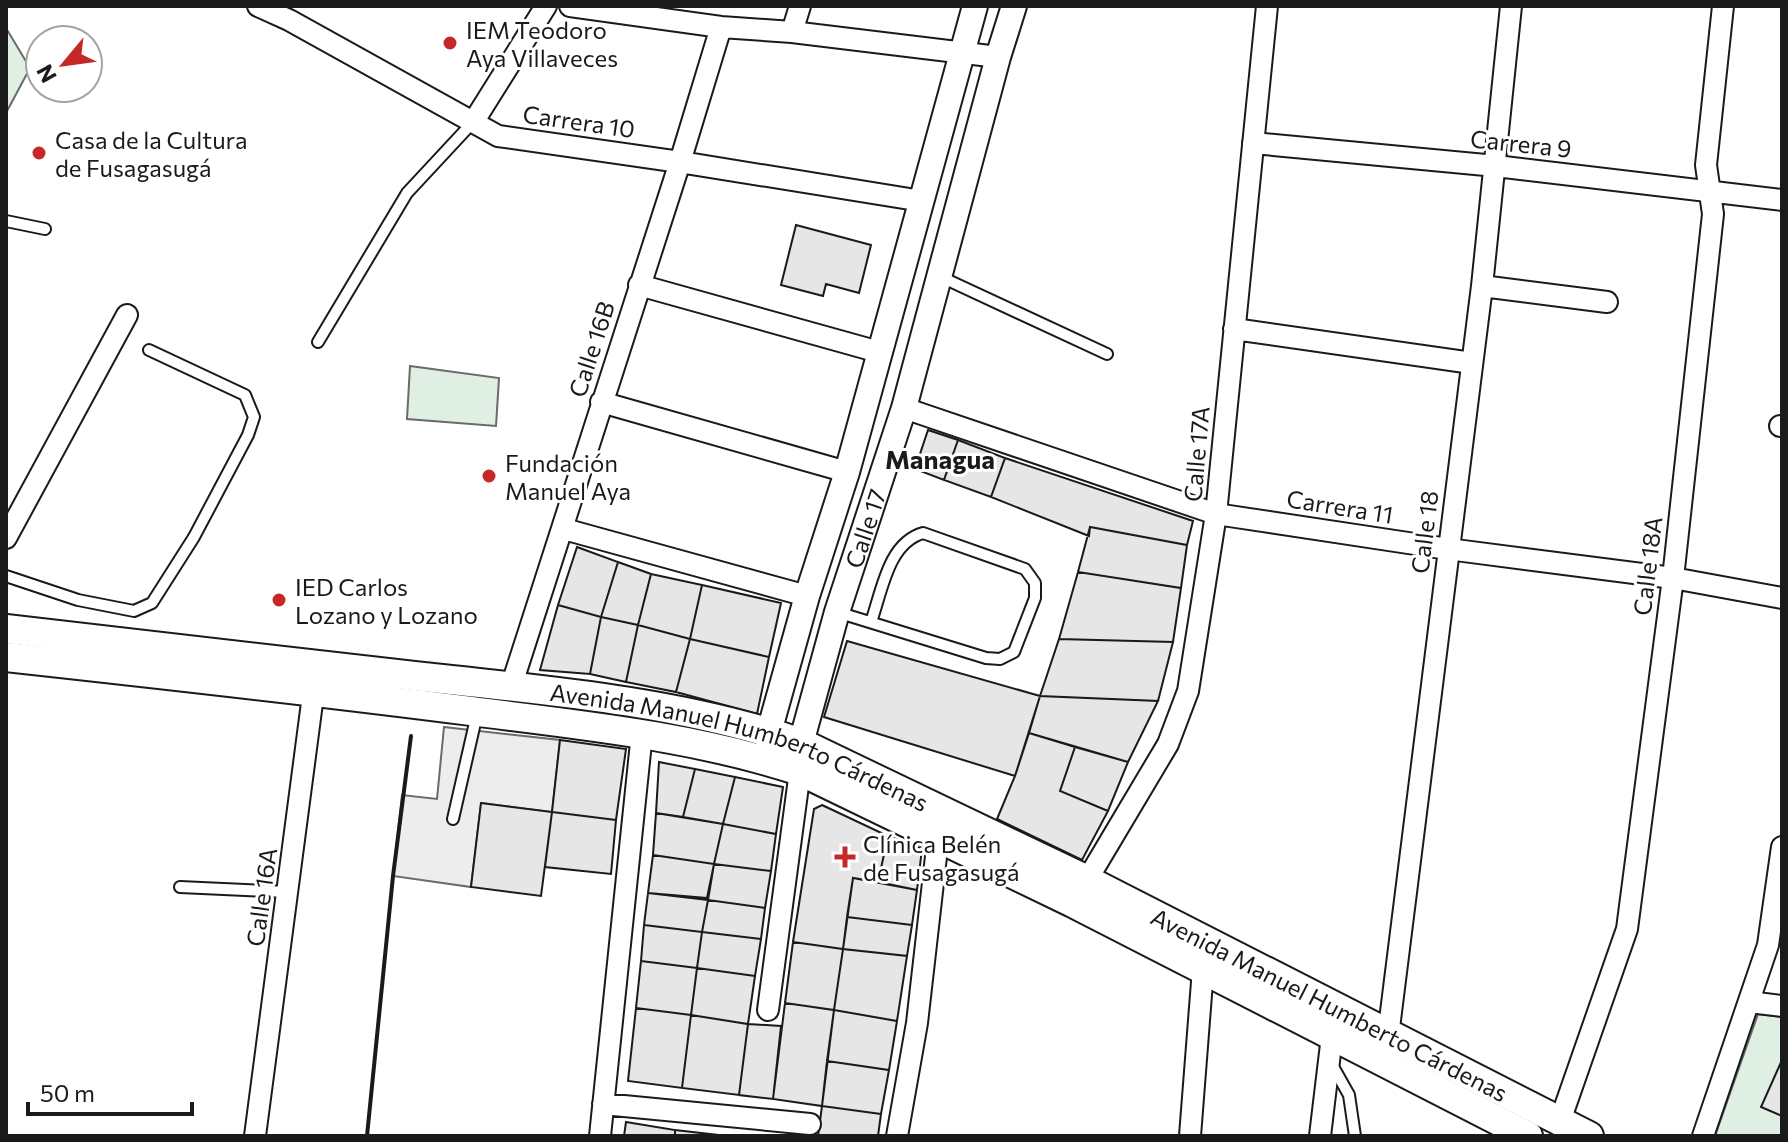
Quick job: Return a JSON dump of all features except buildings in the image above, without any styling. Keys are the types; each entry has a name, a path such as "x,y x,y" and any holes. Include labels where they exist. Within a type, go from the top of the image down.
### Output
{"main road":[{"name":"Avenida Manuel Humberto Cárdenas","path":"6,629 315,678 477,712 642,733 800,771 1203,969 1331,1047 1384,1063 1528,1136"},
{"name":"Avenida Manuel Humberto Cárdenas","path":"6,657 315,678 511,687 647,706 769,732 801,743 1087,880 1589,1136"}],"street":[{"name":"Carrera 10","path":"258,6 289,20 498,136 922,201"},
{"path":"474,121 546,6"},
{"path":"570,6 721,27 792,32 998,57"},
{"path":"792,32 800,6"},
{"name":"Calle 17","path":"767,761 769,732 807,596 847,472 975,6"},
{"name":"Calle 17","path":"768,1010 800,771 801,743 837,612 904,408 1014,6"},
{"name":"Calle 17A","path":"1087,880 1154,769 1179,718 1188,691 1216,514 1267,6"},
{"name":"Calle 18","path":"1384,1063 1482,286 1511,6"},
{"name":"Calle 18A","path":"1560,1121 1627,929 1673,578 1713,214 1706,165 1723,6"},
{"name":"Calle 16B","path":"511,687 564,529 601,402 721,27"},
{"name":"Carrera 9","path":"1253,143 1496,166 1782,200"},
{"path":"639,285 879,352"},
{"path":"1482,286 1607,302"},
{"path":"6,538 127,315"},
{"path":"1234,329 1472,363"},
{"path":"601,402 847,472"},
{"name":"Carrera 11","path":"904,408 1216,514 1448,549 1673,578 1782,598"},
{"path":"564,529 807,596"},
{"name":"Calle 16A","path":"255,1136 315,678"},
{"path":"600,1136 642,733"},
{"path":"897,1136 917,1023 938,839"},
{"path":"1703,1136 1768,945 1782,847"},
{"path":"1190,1136 1203,969"},
{"path":"1749,1002 1782,1006"},
{"path":"1320,1136 1331,1047"},
{"path":"603,1104 810,1124"}],"lane":[{"path":"318,342 407,193 474,121"},
{"path":"6,221 45,229"},
{"path":"939,276 1107,354"},
{"path":"6,576 78,600 134,611 152,603 194,537 248,435 254,417 245,395 149,350"},
{"path":"837,612 986,658 1000,659 1014,652 1035,598 1035,583 1025,569 923,533 908,537 897,549 871,622"},
{"path":"453,819 477,712"},
{"path":"180,887 288,892"},
{"path":"1331,1047 1349,1095 1355,1136"}],"green space":[{"path":"6,28 24,58 24,79 6,113"},
{"path":"410,366 499,378 496,426 407,419"},
{"path":"1758,1014 1782,1017 1782,1136 1715,1136"}],"shaded area":[{"path":"444,727 560,740 552,812 481,803 471,887 393,876 402,795 437,799"}],"wall":[{"path":"367,1136 393,876 411,736"}],"place":[{"name":"IEM Teodoro Aya Villaveces","path":"450,43"},
{"name":"Casa de la Cultura de Fusagasugá","path":"39,153"},
{"name":"Fundación Manuel Aya","path":"489,476"},
{"name":"IED Carlos Lozano y Lozano","path":"279,600"},
{"name":"Clínica Belén de Fusagasugá","path":"845,857"}],"district":[{"name":"Managua","path":"940,458"}]}
